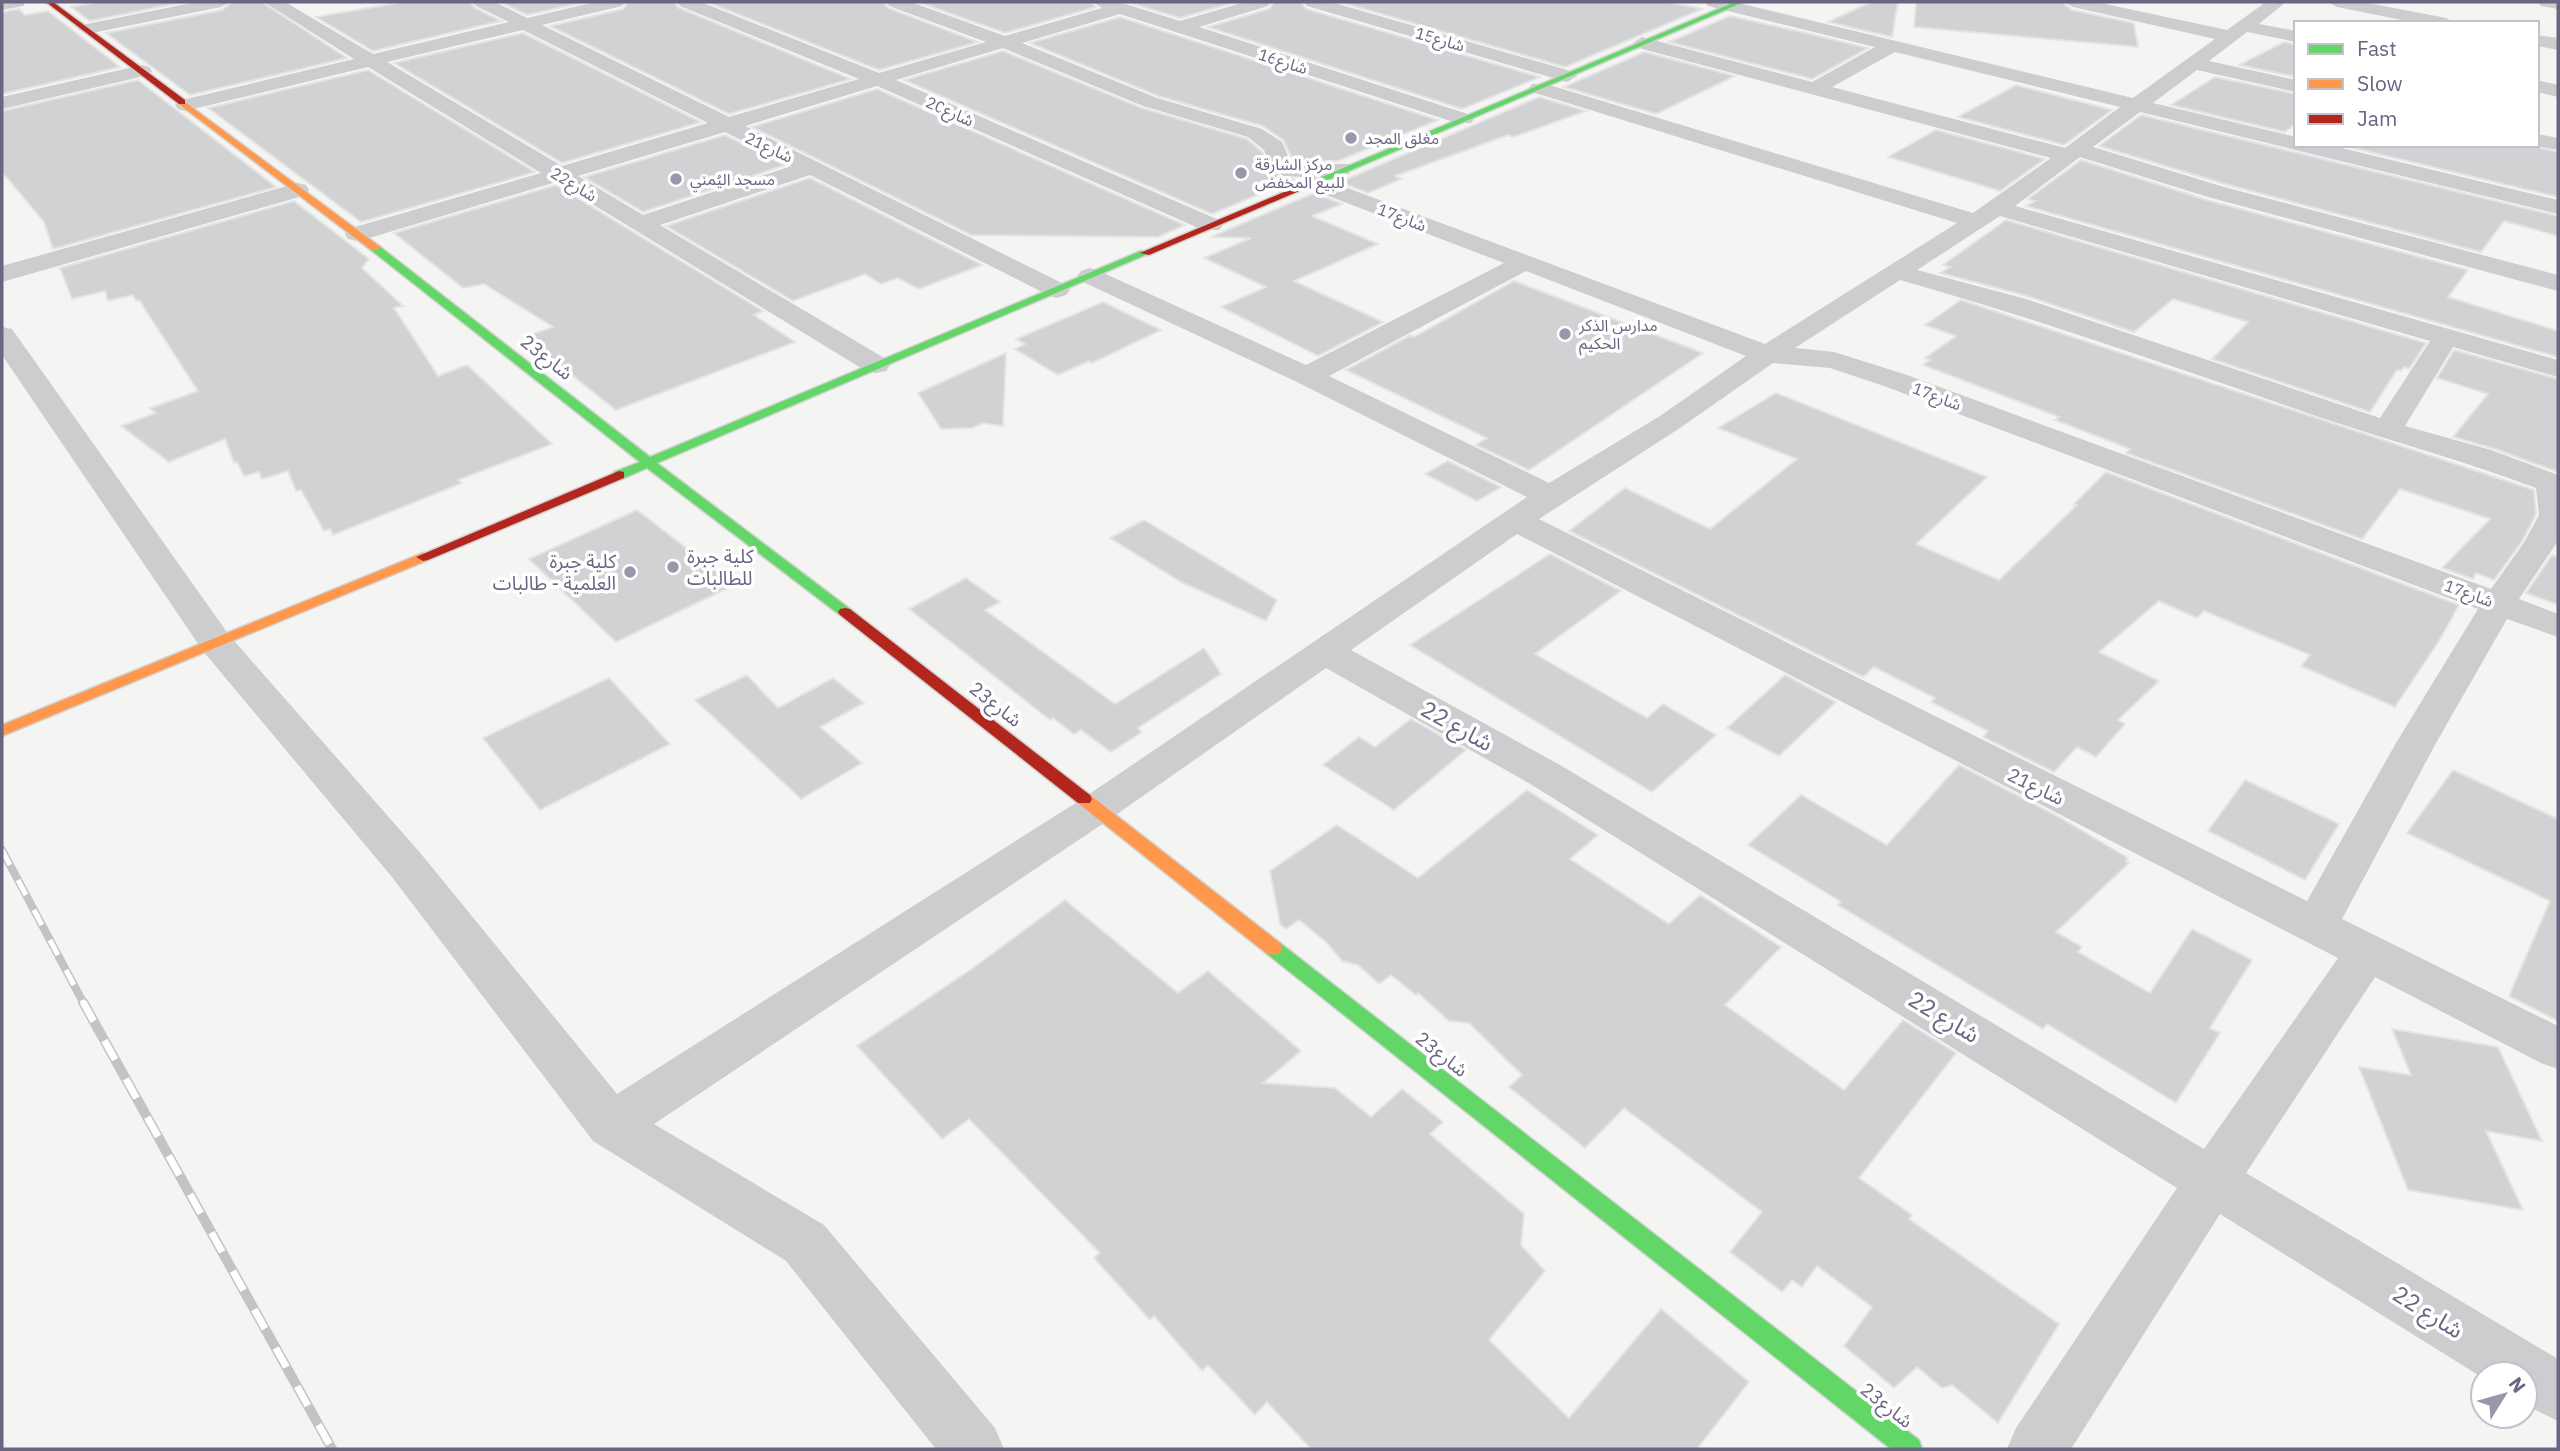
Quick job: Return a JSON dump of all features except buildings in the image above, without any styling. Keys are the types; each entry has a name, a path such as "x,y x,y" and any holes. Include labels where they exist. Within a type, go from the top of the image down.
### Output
{"street":[{"path":"2,5 17,2"},
{"name":"شارع23","path":"49,2 357,234 649,463 854,618 1910,1449"},
{"path":"87,29 221,2"},
{"name":"شارع22","path":"273,2 876,365"},
{"name":"شارع21","path":"482,2 1056,290"},
{"path":"185,105 616,2"},
{"name":"شارع20","path":"686,2 879,80 1211,225"},
{"path":"895,2 1004,42 1150,102 1255,134 1274,147 1279,161 1291,171 1343,169"},
{"path":"1181,27 1262,2"},
{"name":"شارع15","path":"1313,2 1567,76"},
{"path":"2073,2 2236,31 2294,37"},
{"path":"611,1125 1096,809 1550,496 1670,422 1768,354 1986,215 2277,2"},
{"path":"2337,2 2436,21"},
{"path":"2547,2 2558,4"},
{"path":"2,731 649,463 876,365 1464,120 1728,3 2136,107 2294,144"},
{"path":"357,234 879,80 1004,42 1111,5"},
{"name":"شارع16","path":"1111,5 1464,120"},
{"path":"2539,40 2558,44"},
{"path":"1642,43 2074,153 2558,283"},
{"path":"1816,88 1892,46"},
{"path":"2193,63 2294,86"},
{"path":"2,103 142,71"},
{"path":"2539,86 2558,91"},
{"path":"1539,88 1986,215 2558,369"},
{"path":"2539,139 2558,144"},
{"path":"2309,147 2558,207"},
{"path":"638,224 811,167"},
{"name":"شارع17","path":"1313,182 1768,354 1834,360 1894,380 2558,626"},
{"path":"2,274 298,190"},
{"path":"1307,376 1523,263"},
{"path":"1898,272 2017,305 2387,430 2480,456 2555,485 2555,515 2541,542 2498,604 2416,743 2317,925"},
{"path":"1090,276 1307,376 1550,496"},
{"path":"2,335 216,643 407,866 611,1125 805,1243 974,1449"},
{"path":"2387,430 2446,337"},
{"name":"شارع21","path":"1516,520 2558,1049"},
{"name":"شارع 22","path":"1324,651 1546,775 2213,1179 2558,1392"},
{"path":"2037,1449 2213,1179 2367,952"}],"railway":[{"path":"2,850 84,1004"},
{"path":"83,1002 332,1449"}],"traffic: fast":[{"path":"1313,183 1740,2"},
{"path":"375,248 649,463 845,612"},
{"path":"619,475 1145,253"},
{"path":"1273,948 1910,1449"}],"traffic: slow":[{"path":"182,102 375,248"},
{"path":"2,731 423,557"},
{"path":"1084,799 1273,948"}],"traffic: jam":[{"path":"49,2 182,102"},
{"path":"1145,253 1313,183"},
{"path":"423,557 619,475"},
{"path":"845,612 1084,799"}],"place":[{"name":"مغلق المجد","path":"1351,138"},
{"name":"مركز الشارقة للبيع المخفض","path":"1241,173"},
{"name":"مسجد اليُمني","path":"676,179"},
{"name":"مدارس الذكر الحكيم","path":"1565,334"},
{"name":"كلية جبرة للطالبات","path":"673,567"},
{"name":"كلية جبرة العلمية - طالبات","path":"630,572"}]}
